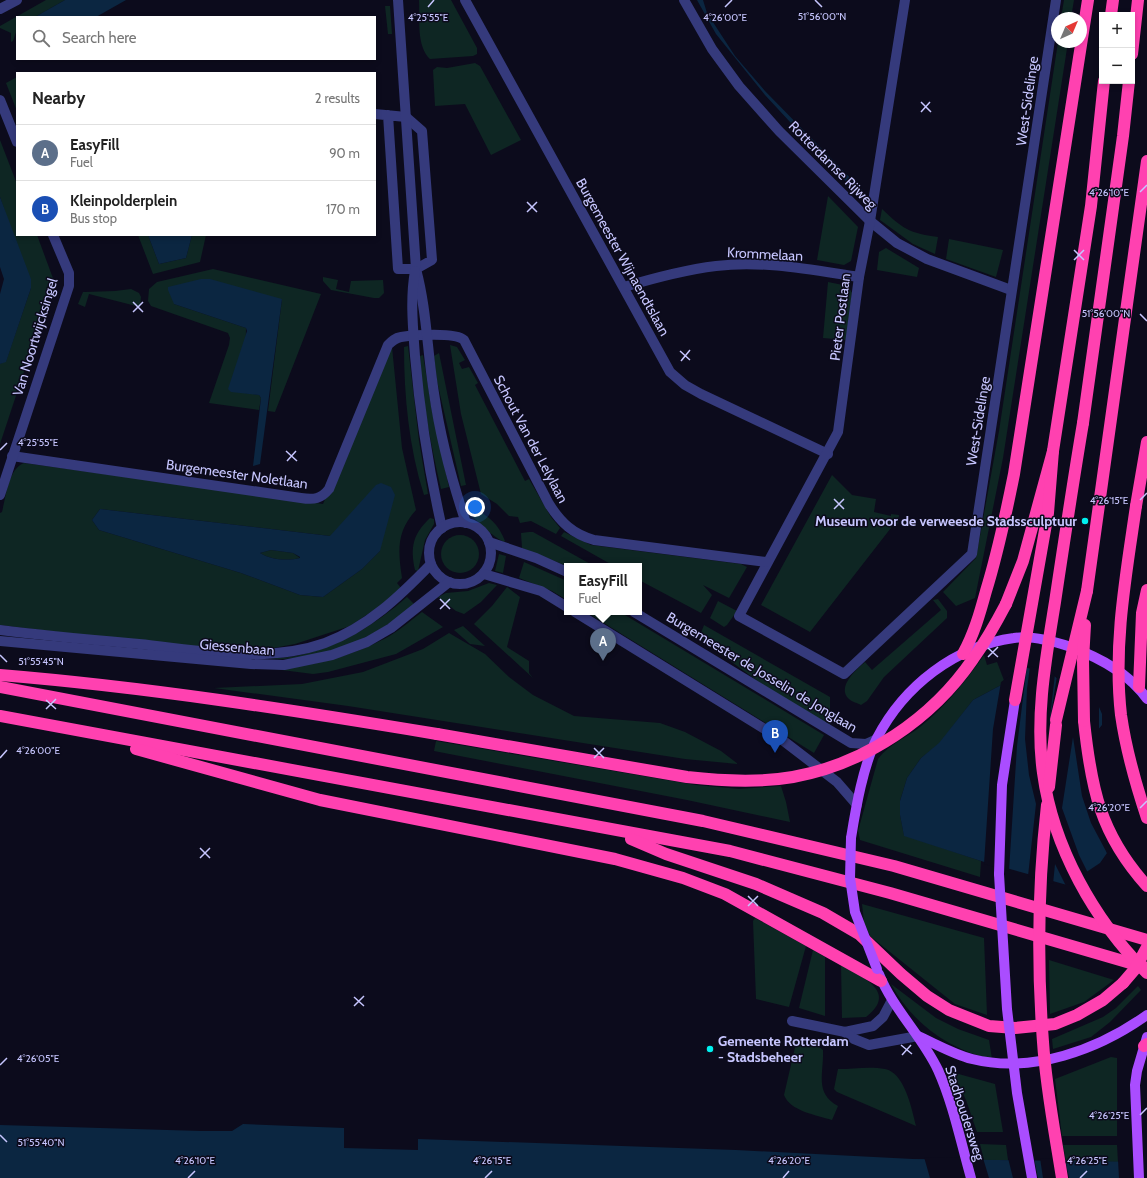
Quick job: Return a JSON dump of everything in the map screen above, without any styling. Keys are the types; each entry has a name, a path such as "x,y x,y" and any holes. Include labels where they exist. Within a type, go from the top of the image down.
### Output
{"highway":[{"path":"963,654 976,623 1001,541 1014,474 1088,0"},
{"path":"1112,12 1113,0"},
{"path":"1133,48 1138,0"},
{"path":"1015,700 1046,521 1057,416 1090,206 1104,84"},
{"path":"1129,84 1123,136 1083,423 1045,668 1040,726 1042,770 1051,810 1068,860 1112,934 1147,973"},
{"path":"1147,162 1087,591 1083,660 1084,721 1089,771 1096,798 1110,833 1124,858 1147,886"},
{"path":"1147,442 1136,506 1120,623 1119,686 1121,715 1128,749 1137,789 1147,818"},
{"path":"0,675 74,681 245,703 437,734 679,776 720,781 793,777 832,767 863,754 894,736 925,712 951,687 973,660 991,632 1006,604 1023,561 1053,451"},
{"path":"1139,687 1142,613 1147,590"},
{"path":"1062,1178 1043,1043 1039,967 1040,872 1056,720 1087,591"},
{"path":"0,687 703,821 894,866 1147,940"},
{"path":"0,716 611,831 730,851 890,893 1147,968"},
{"path":"60,728 320,800 594,855 683,878 725,894 881,981"},
{"path":"611,831 666,854 756,884 823,914 859,934 895,969 927,996 949,1010 990,1026 1015,1028 1055,1024 1077,1016 1103,1000 1123,983 1135,969 1147,947"}],"main road":[{"name":"Stadhoudersweg","path":"971,1178 938,1070 918,1036 892,1000 881,981 855,912 850,878 851,838 857,805 877,739 900,703 922,680 940,666 984,645 1016,637 1055,642 1088,653 1106,663 1139,687"},
{"path":"1139,687 1147,699"},
{"path":"1015,700 1002,785 999,874 1007,1009 1017,1093 1032,1178"},
{"path":"918,1036 970,1059 1005,1064 1066,1055 1083,1049 1126,1028 1147,1015"},
{"path":"1139,1178 1135,1106 1137,1071 1146,1042"}],"street":[{"path":"0,9 16,0"},
{"path":"398,0 416,269 422,290 434,392 439,420 466,523"},
{"name":"Burgemeester Wijnaendtslaan","path":"465,0 670,372 685,385 828,454"},
{"name":"Rotterdamse Rijweg","path":"684,0 712,49 739,86 779,131 870,221 897,243 927,259 1011,290"},
{"name":"Pieter Postlaan","path":"739,616 766,562 828,454 838,432 842,418 859,277 870,221 905,0"},
{"name":"West-Sidelinge","path":"739,616 844,674 972,554 1056,0"},
{"path":"0,100 16,140"},
{"path":"376,114 388,115 406,117 422,131 432,260 416,269 398,269 388,115"},
{"name":"Van Noortwijcksingel","path":"0,495 69,286 69,273 53,236"},
{"name":"Krommelaan","path":"624,287 658,277 724,265 746,264 786,267 859,277"},
{"path":"416,269 412,286 419,403 442,528"},
{"name":"Burgemeester Noletlaan","path":"12,456 314,500 330,489 388,345 392,340 400,337 428,336"},
{"name":"Schout Van der Lelylaan","path":"428,336 458,336 464,340 549,504 572,532 594,540 766,562"},
{"path":"454,523 466,523 478,528 489,542 491,549 490,562 484,574 472,582 464,584 449,582 442,578 431,564 429,551 431,544 442,528 454,523"},
{"path":"489,542 536,558 564,571"},
{"name":"Giessenbaan","path":"0,630 227,653 278,653 325,643 358,628 378,615 431,564"},
{"path":"484,574 541,591 564,605"},
{"name":"Giessenbaan","path":"0,641 251,664 284,665 332,656 367,642 391,628 449,582"},
{"path":"580,615 781,739 837,782 857,805"},
{"name":"Burgemeester de Josselin de Jonglaan","path":"639,615 851,743 866,744 877,739"},
{"path":"792,1021 845,1032 873,1026 883,1017 892,1000"},
{"path":"845,1032 854,1039 869,1045 918,1036"}],"green space":[{"path":"46,0 65,0 37,16 18,16"},
{"path":"419,0 451,0 477,48 477,54 473,56 430,59 423,47 421,39"},
{"path":"1064,0 1074,0 1072,12 1062,12"},
{"path":"385,6 390,6 392,34 388,34"},
{"path":"16,17 16,32 13,41 11,42 11,33 0,28 0,26"},
{"path":"1057,48 1067,48 1003,458 975,598 956,606 943,592 976,558 999,431"},
{"path":"475,63 480,66 521,140 491,155 465,104 435,106 433,70 437,67 447,68"},
{"path":"16,78 16,108 6,83"},
{"path":"0,140 16,181 16,236 37,236 54,281 0,444 0,364 6,361 31,288 0,197"},
{"path":"828,196 858,227 851,261 844,265 817,260"},
{"path":"882,209 901,226 913,232 938,237 935,254 913,244 880,220"},
{"path":"138,236 148,236 159,264 186,258 192,236 206,236 200,262 153,274"},
{"path":"949,239 1003,250 996,277 946,259"},
{"path":"886,248 919,268 917,277 877,270 879,252"},
{"path":"213,269 321,294 275,412 268,411 282,299 174,304 246,328 245,393 259,395 261,398 259,410 209,403 229,345 230,338 228,333 151,306 148,301 149,289 157,282"},
{"path":"323,277 338,280 336,289 349,292 351,281 383,280 384,293 379,298 374,298 331,290 323,281"},
{"path":"828,282 848,286 852,293 846,340 823,338"},
{"path":"131,289 139,293 141,297 140,307 89,294 85,307 78,304 83,292"},
{"path":"450,345 457,347 465,360 459,363 462,369 469,367 478,383 475,385 525,481 529,479 551,517 560,528 556,534 531,521 520,523 518,517 509,516 497,504 481,494 461,414"},
{"path":"408,346 419,441 428,494 424,495 408,422 404,347"},
{"path":"392,347 402,448 416,510 409,518 405,526 400,542 399,550 402,578 397,583 401,588 380,606 350,626 295,644 268,649 237,651 178,647 0,625 0,513 2,512 6,491 11,477 14,471 24,463 323,504","holes":["100,509 330,536 380,551 362,569 323,597 300,595 241,573 99,530 92,520"]},
{"path":"439,353 466,485 461,486 437,381 434,356"},
{"path":"423,355 432,411 449,487 441,489 430,439 425,406 420,356"},
{"path":"832,475 852,495 876,499 874,512 891,516 891,514 899,515 898,524 894,524 810,632 761,605"},
{"path":"470,507 487,516 495,524 505,541 504,542 474,518 467,510"},
{"path":"430,518 434,519 434,524 425,540 418,571 415,570 413,554 414,541 416,535"},
{"path":"533,532 589,563 564,563 564,565 522,548 521,533"},
{"path":"564,532 591,545 741,564 747,567 729,598 703,585 712,595 701,613 642,582 642,563 609,563 561,536"},
{"path":"456,535 464,535 471,538 476,543 479,554 476,565 471,570 464,573 456,573 449,570 444,565 441,558 441,550 444,543 449,538"},
{"path":"271,550 293,553 300,558 279,559 260,553"},
{"path":"499,554 506,556 503,573 495,571"},
{"path":"524,562 564,580 564,598 552,591 519,578"},
{"path":"489,583 497,585 481,602 464,614 456,611 438,597 446,593 468,591"},
{"path":"507,587 520,597 507,647 529,661 529,673 533,678 474,624 492,606"},
{"path":"407,597 415,605 379,630 345,647 308,657 264,659 296,656 330,646 344,640 370,625"},
{"path":"938,599 947,611 947,618 884,677 867,701 861,705 849,699 845,689 846,684 853,674 865,662 872,670 941,610 933,600"},
{"path":"718,601 737,611 724,627 710,618"},
{"path":"422,612 443,627 396,654 328,672 313,674 274,669 317,663 358,651 399,630"},
{"path":"591,615 625,615 824,735 814,753"},
{"path":"704,625 830,697 830,726 763,685 699,638"},
{"path":"463,626 485,646 470,644 454,630"},
{"path":"449,633 485,654 509,677 533,695 574,716 660,723 685,732 721,751 738,764 685,759 348,706 214,688 302,684 363,672 423,649"},
{"path":"984,655 987,665 997,662 1005,683 973,700 939,744 921,758 907,778 900,801 900,815 904,835 981,861 980,877 860,840 858,831 878,759 892,745 915,731 938,711 962,684"},
{"path":"436,741 696,785 739,789 781,786 790,822 687,800 434,751"},
{"path":"862,904 984,938 987,1015 955,1004 870,936 864,922"},
{"path":"755,918 806,946 789,1007 756,999 753,921"},
{"path":"813,950 825,957 825,1016 799,1008"},
{"path":"1049,960 1114,980 1084,1002 1050,1014"},
{"path":"841,965 867,980 874,986 878,993 879,1000 875,1008 866,1017 842,1018"},
{"path":"891,984 936,1018 958,1029 989,1040 992,1059 961,1049 933,1033 910,1011"},
{"path":"1138,986 1141,990 1110,1022 1091,1037 1053,1049 1052,1039 1103,1017 1116,1008"},
{"path":"797,1039 814,1043 823,1050 823,1089 831,1101 838,1106 832,1120 798,1109 787,1100 784,1095"},
{"path":"1111,1057 1117,1058 1117,1136 1062,1136 1055,1079"},
{"path":"873,1068 885,1069 892,1072 898,1077 903,1085 916,1126 837,1092 834,1089 838,1069"},
{"path":"955,1073 995,1084 1003,1132 977,1132 966,1100 954,1075"},
{"path":"980,1144 1006,1145 1008,1160 984,1160"},
{"path":"1063,1145 1117,1145 1118,1162 1066,1161"}],"water":[{"path":"65,0 126,0 98,16 37,16"},
{"path":"697,0 703,0 707,13 735,56 765,91 862,190 860,193 841,177 765,95 716,34"},
{"path":"0,197 31,279 31,288 6,362 0,364 0,294 4,279 0,267"},
{"path":"148,236 192,236 186,258 159,264"},
{"path":"201,279 210,279 282,299 260,464 253,466 261,398 259,395 231,392 228,389 247,331 246,328 174,304 168,290 168,287"},
{"path":"381,483 391,487 395,495 380,551 362,569 323,597 300,595 241,573 99,530 92,520 100,509 330,536 376,485","holes":["271,550 293,553 300,558 279,559 260,553"]},
{"path":"1024,667 1053,675 1072,691 1099,707 1102,714 1102,725 1091,738 1080,764 1107,853 1100,863 1067,885 981,861 904,836 900,815 900,801 907,778 921,758 939,743 973,700 1005,683"},
{"path":"243,1124 344,1128 344,1148 418,1150 418,1139 736,1150 913,1159 1147,1162 1147,1178 0,1178 0,1125 232,1131"}],"pier":[{"path":"1023,666 1027,666 1017,746 1009,871 984,864 993,729 1001,682"},
{"path":"1030,666 1055,674 1049,726 1057,676 1073,690 1092,699 1099,705 1099,733 1089,744 1082,764 1096,793 1117,817 1109,835 1110,843 1108,855 1091,823 1082,796 1073,737 1062,808 1079,855 1088,873 1066,886 1055,864 1053,884 1028,876 1036,804 1029,775 1025,739 1027,689"},
{"path":"924,1157 983,1158 989,1178 930,1178"},
{"path":"1008,1158 1034,1158 1038,1178 1013,1178"},
{"path":"1040,1158 1065,1159 1069,1178 1043,1178"},
{"path":"1118,1160 1147,1160 1147,1178 1119,1178"}],"place":[{"name":"Museum voor de verweesde Stadssculptuur","path":"1085,521"},
{"name":"EasyFill","path":"603,661"},
{"name":"Kleinpolderplein","path":"775,753"},
{"name":"Gemeente Rotterdam - Stadsbeheer","path":"710,1049"}]}
